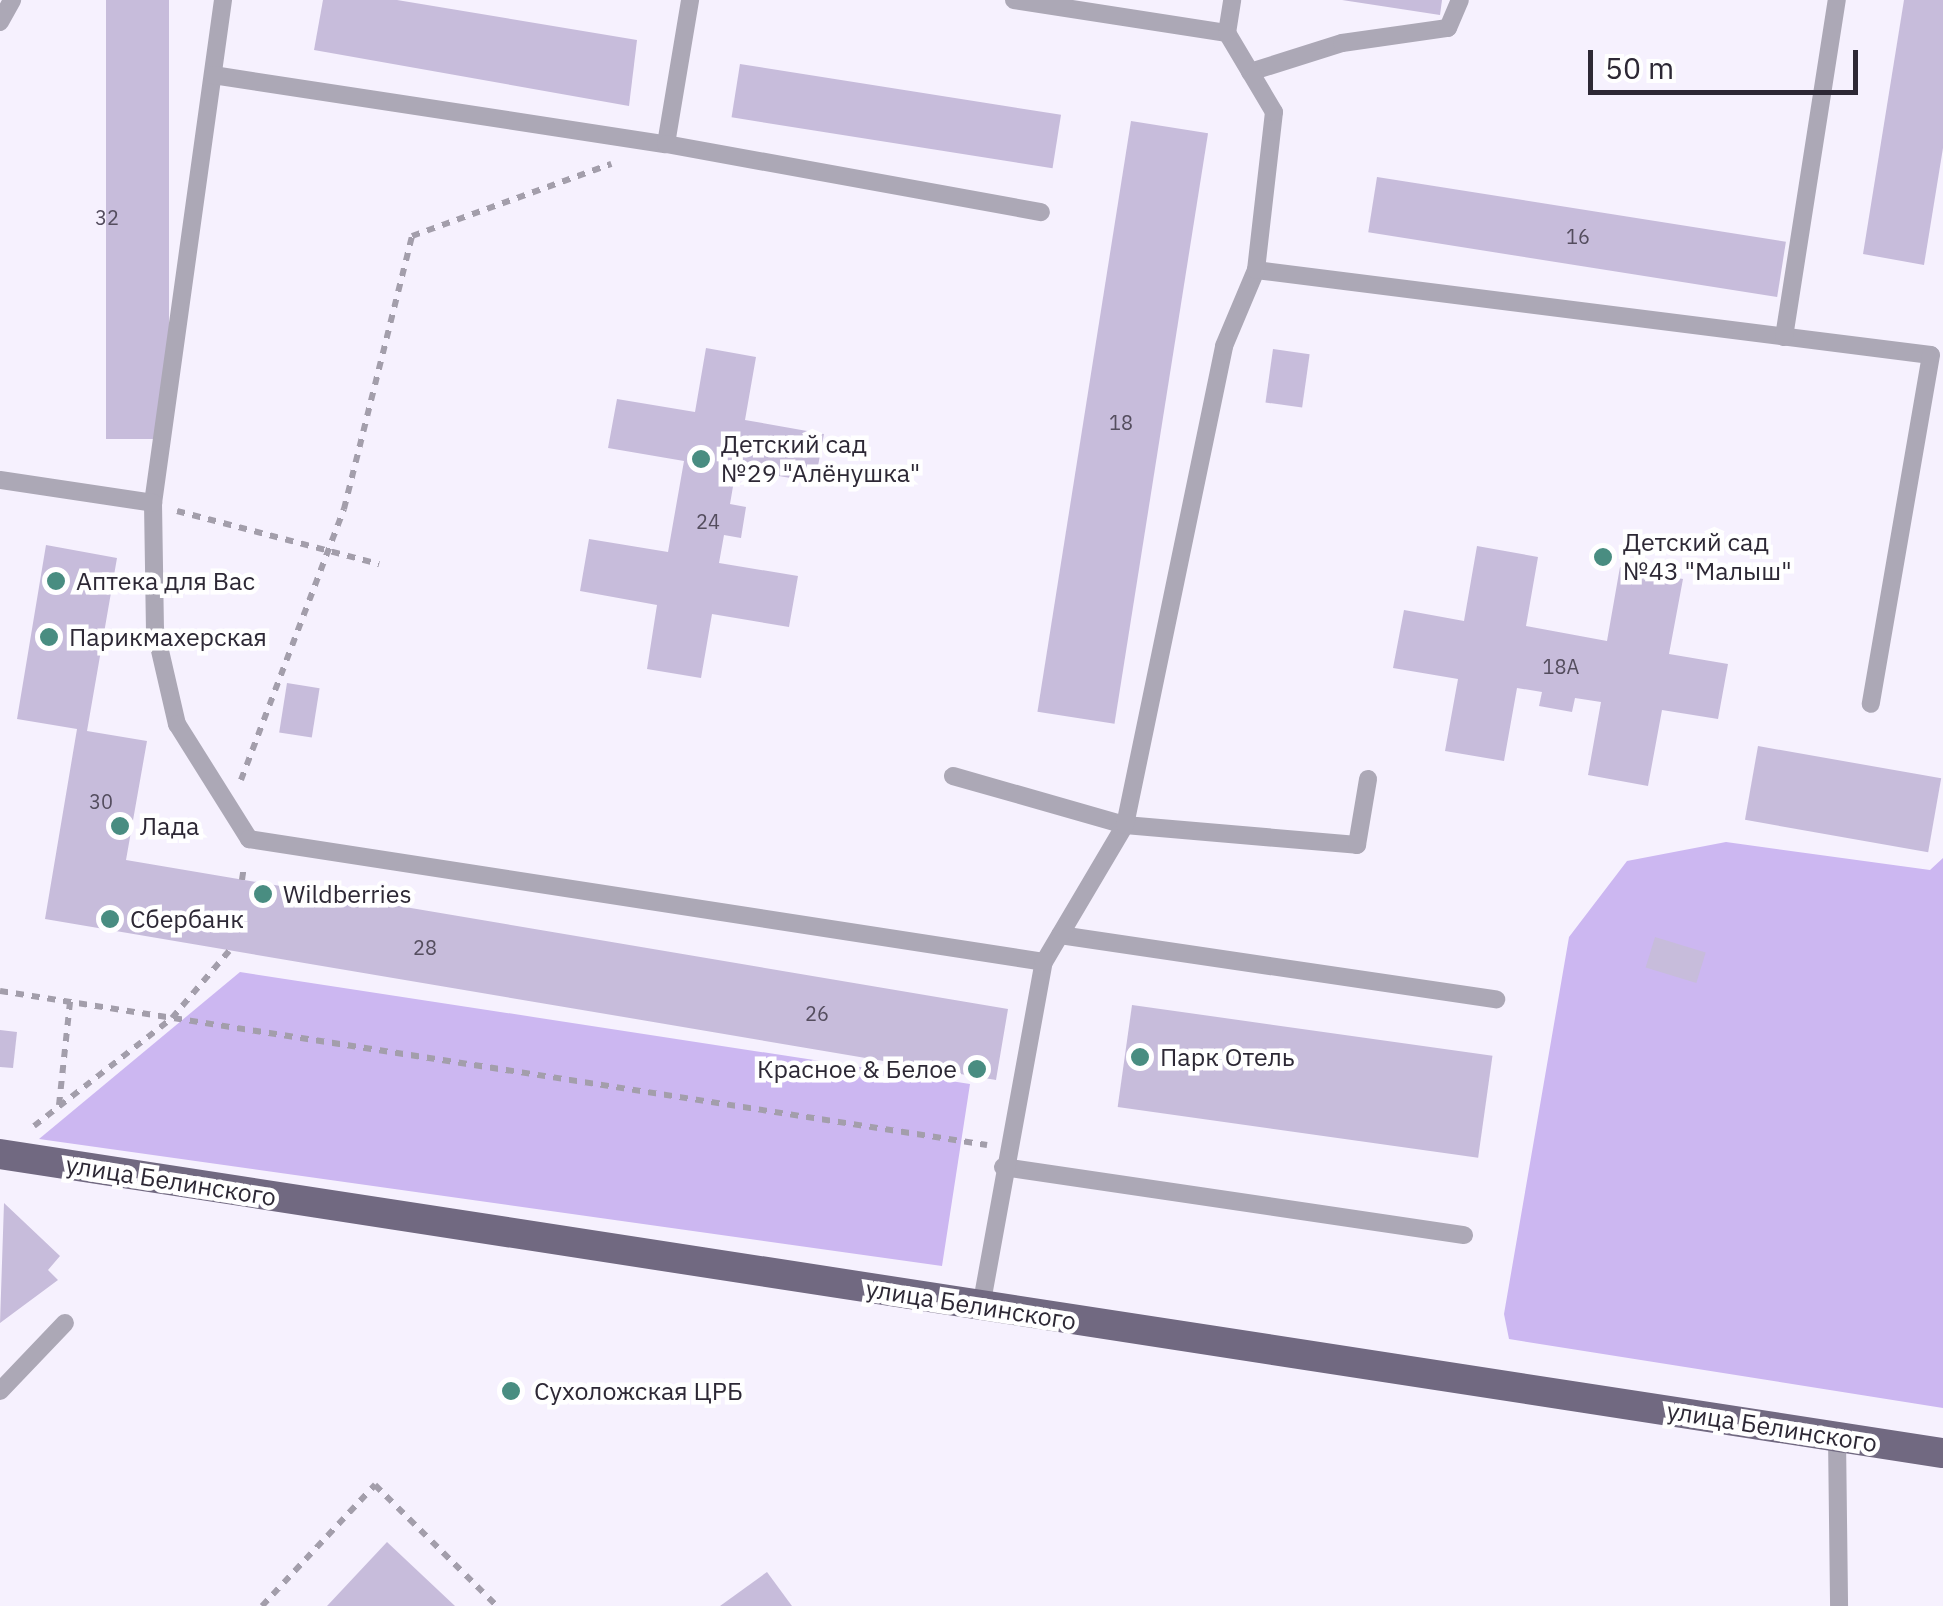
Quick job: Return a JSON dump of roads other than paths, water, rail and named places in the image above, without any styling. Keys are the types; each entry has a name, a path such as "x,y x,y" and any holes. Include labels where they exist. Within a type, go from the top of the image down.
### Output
{"main road":[{"name":"улица Белинского","path":"0,1154 1943,1453"}],"lane":[{"path":"0,22 12,0"},
{"path":"223,0 153,503 155,629 178,724 249,839 1044,962"},
{"path":"666,144 690,0"},
{"path":"1014,0 1227,33"},
{"path":"981,1307 1003,1167 1044,962 1125,825 1224,346 1256,270 1274,112 1227,33 1232,0"},
{"path":"1250,72 1342,43 1448,28 1460,0"},
{"path":"1784,336 1837,0"},
{"path":"212,76 666,144 1041,212"},
{"path":"1256,270 1931,355 1871,704"},
{"path":"0,480 153,503"},
{"path":"952,776 1125,825 1357,845 1368,779"},
{"path":"1060,934 1496,999"},
{"path":"1003,1167 1464,1235"},
{"path":"0,1391 64,1324"},
{"path":"1837,1437 1839,1606"}],"place":[{"name":"Детский сад №29 \"Алёнушка\"","path":"701,459"},
{"name":"Детский сад №43 \"Малыш\"","path":"1603,557"},
{"name":"Аптека для Вас","path":"56,581"},
{"name":"Парикмахерская","path":"49,637"},
{"name":"Лада","path":"120,826"},
{"name":"Wildberries","path":"263,894"},
{"name":"Сбербанк","path":"110,919"},
{"name":"Парк Отель","path":"1140,1057"},
{"name":"Красное & Белое","path":"977,1069"},
{"name":"Сухоложская ЦРБ","path":"511,1391"}]}
